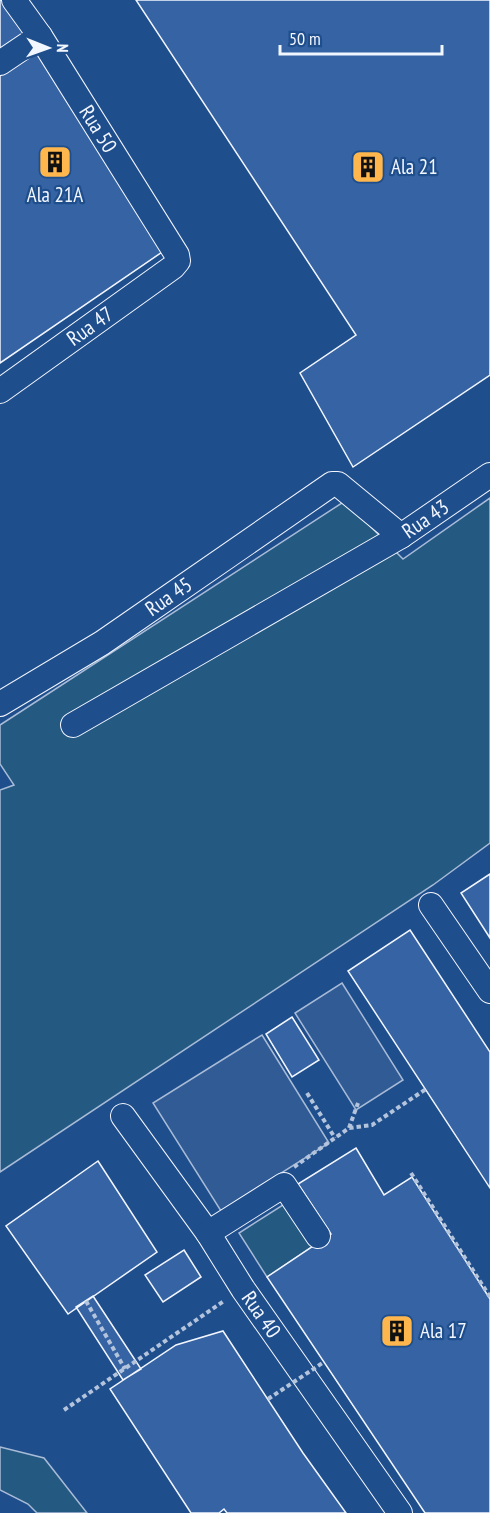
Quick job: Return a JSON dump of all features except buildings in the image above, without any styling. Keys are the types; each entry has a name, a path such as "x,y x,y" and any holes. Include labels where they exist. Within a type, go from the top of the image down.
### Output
{"lane":[{"name":"Rua 50","path":"14,0 40,36 177,255 178,261"},
{"path":"0,63 40,36"},
{"name":"Rua 47","path":"0,391 173,267 178,261"},
{"name":"Rua 43","path":"334,484 338,484 401,536 490,475"},
{"name":"Rua 45","path":"0,704 102,643 334,484"},
{"path":"73,725 401,536"},
{"path":"431,905 490,991"},
{"name":"Rua 40","path":"123,1116 208,1233 243,1289 400,1513"},
{"path":"208,1233 284,1185 318,1236"}],"path":[{"path":"291,1169 349,1128 372,1125 426,1089"},
{"path":"307,1093 335,1138"},
{"path":"349,1128 358,1103"},
{"path":"411,1173 490,1297"},
{"path":"64,1410 171,1335 243,1289"},
{"path":"86,1301 125,1369"},
{"path":"268,1399 324,1362"}],"shaded area":[{"path":"490,498 490,843 433,885 0,1172 0,790 14,785 0,764 0,725 345,501 403,559"},
{"path":"342,983 403,1080 356,1110 295,1013"},
{"path":"262,1035 329,1143 221,1211 153,1103"},
{"path":"286,1203 313,1246 267,1277 239,1233"},
{"path":"0,1447 44,1458 87,1513 37,1513 28,1504 0,1490"}],"place":[{"name":"Ala 21A","path":"55,162"},
{"name":"Ala 21","path":"368,167"},
{"name":"Ala 17","path":"397,1331"}]}
